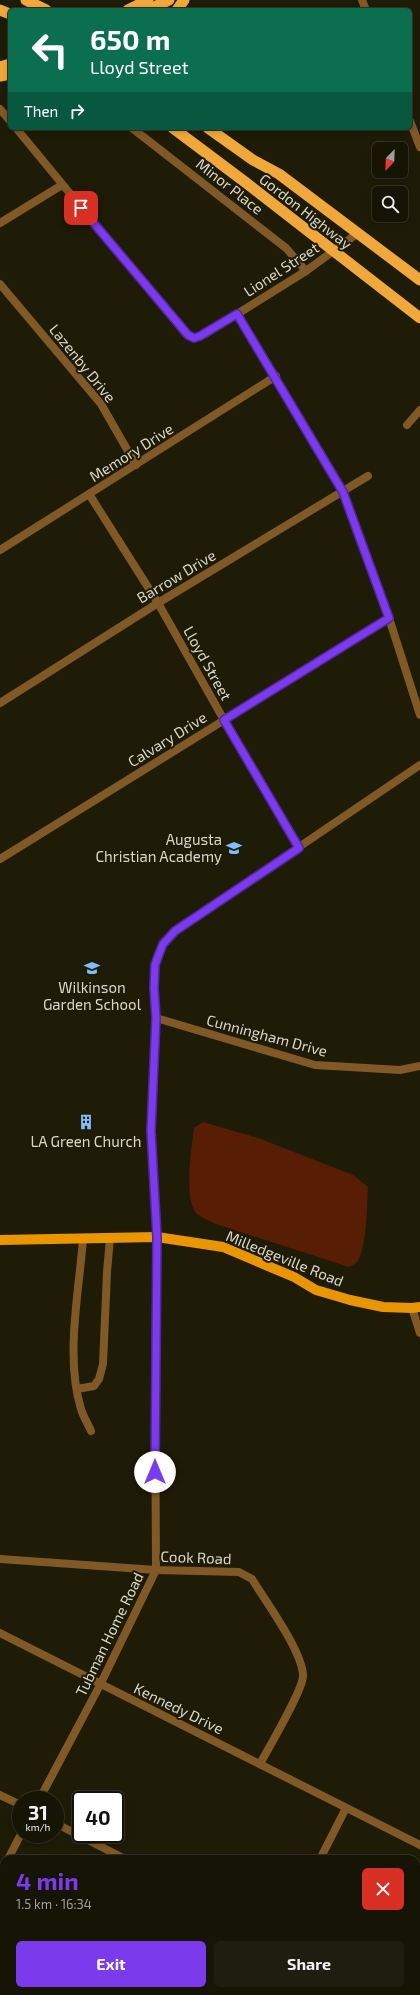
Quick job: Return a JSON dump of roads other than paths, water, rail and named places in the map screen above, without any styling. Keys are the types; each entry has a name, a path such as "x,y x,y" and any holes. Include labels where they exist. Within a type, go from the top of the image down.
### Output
{"highway":[{"path":"26,0 42,8"},
{"path":"132,8 148,0"},
{"path":"152,8 169,0"},
{"name":"Gordon Highway","path":"176,130 246,182 333,252 420,318"},
{"name":"Gordon Highway","path":"211,130 253,160 279,174 420,280"},
{"path":"221,130 279,174"}],"main road":[{"name":"Milledgeville Road","path":"0,1240 157,1237 223,1247 294,1277 316,1290 355,1302 383,1307 416,1308"}],"street":[{"path":"0,109 8,116"},
{"path":"412,125 418,138 420,147"},
{"name":"Lionel Street","path":"18,130 188,335 194,338 237,314 306,271 358,233"},
{"name":"Minor Place","path":"135,130 286,248 306,271"},
{"path":"0,222 62,185"},
{"name":"Lazenby Drive","path":"0,284 101,404 136,465"},
{"name":"Lionel Street","path":"237,314 276,376 343,492 389,618 420,715"},
{"name":"Memory Drive","path":"0,550 276,376"},
{"path":"407,425 420,410"},
{"name":"Barrow Drive","path":"0,703 158,603 368,476"},
{"name":"Lloyd Street","path":"89,494 158,603 299,848"},
{"name":"Calvary Drive","path":"0,859 389,618"},
{"name":"Tubman Home Road","path":"44,1791 100,1685 156,1570 155,1371 157,1237 151,1131 156,1018 154,988 155,965 163,944 175,931 420,765"},
{"name":"Cunningham Drive","path":"156,1018 316,1066 400,1070 420,1066"},
{"path":"77,1389 94,1386 99,1379 102,1364 110,1238"},
{"path":"83,1239 75,1331 74,1366 81,1410 91,1431"},
{"name":"Milledgeville Road","path":"416,1308 420,1332"},
{"name":"Cook Road","path":"0,1559 156,1570 239,1572 252,1579 301,1660 304,1678 294,1701 260,1764"},
{"name":"Kennedy Drive","path":"0,1633 100,1685 420,1845"},
{"path":"0,1795 12,1801"},
{"path":"322,1855 346,1808"},
{"path":"64,1828 117,1855"},
{"path":"10,1855 16,1843"}],"place":[{"name":"Augusta Christian Academy","path":"234,848"},
{"name":"Wilkinson Garden School","path":"92,968"},
{"name":"LA Green Church","path":"86,1122"}]}
